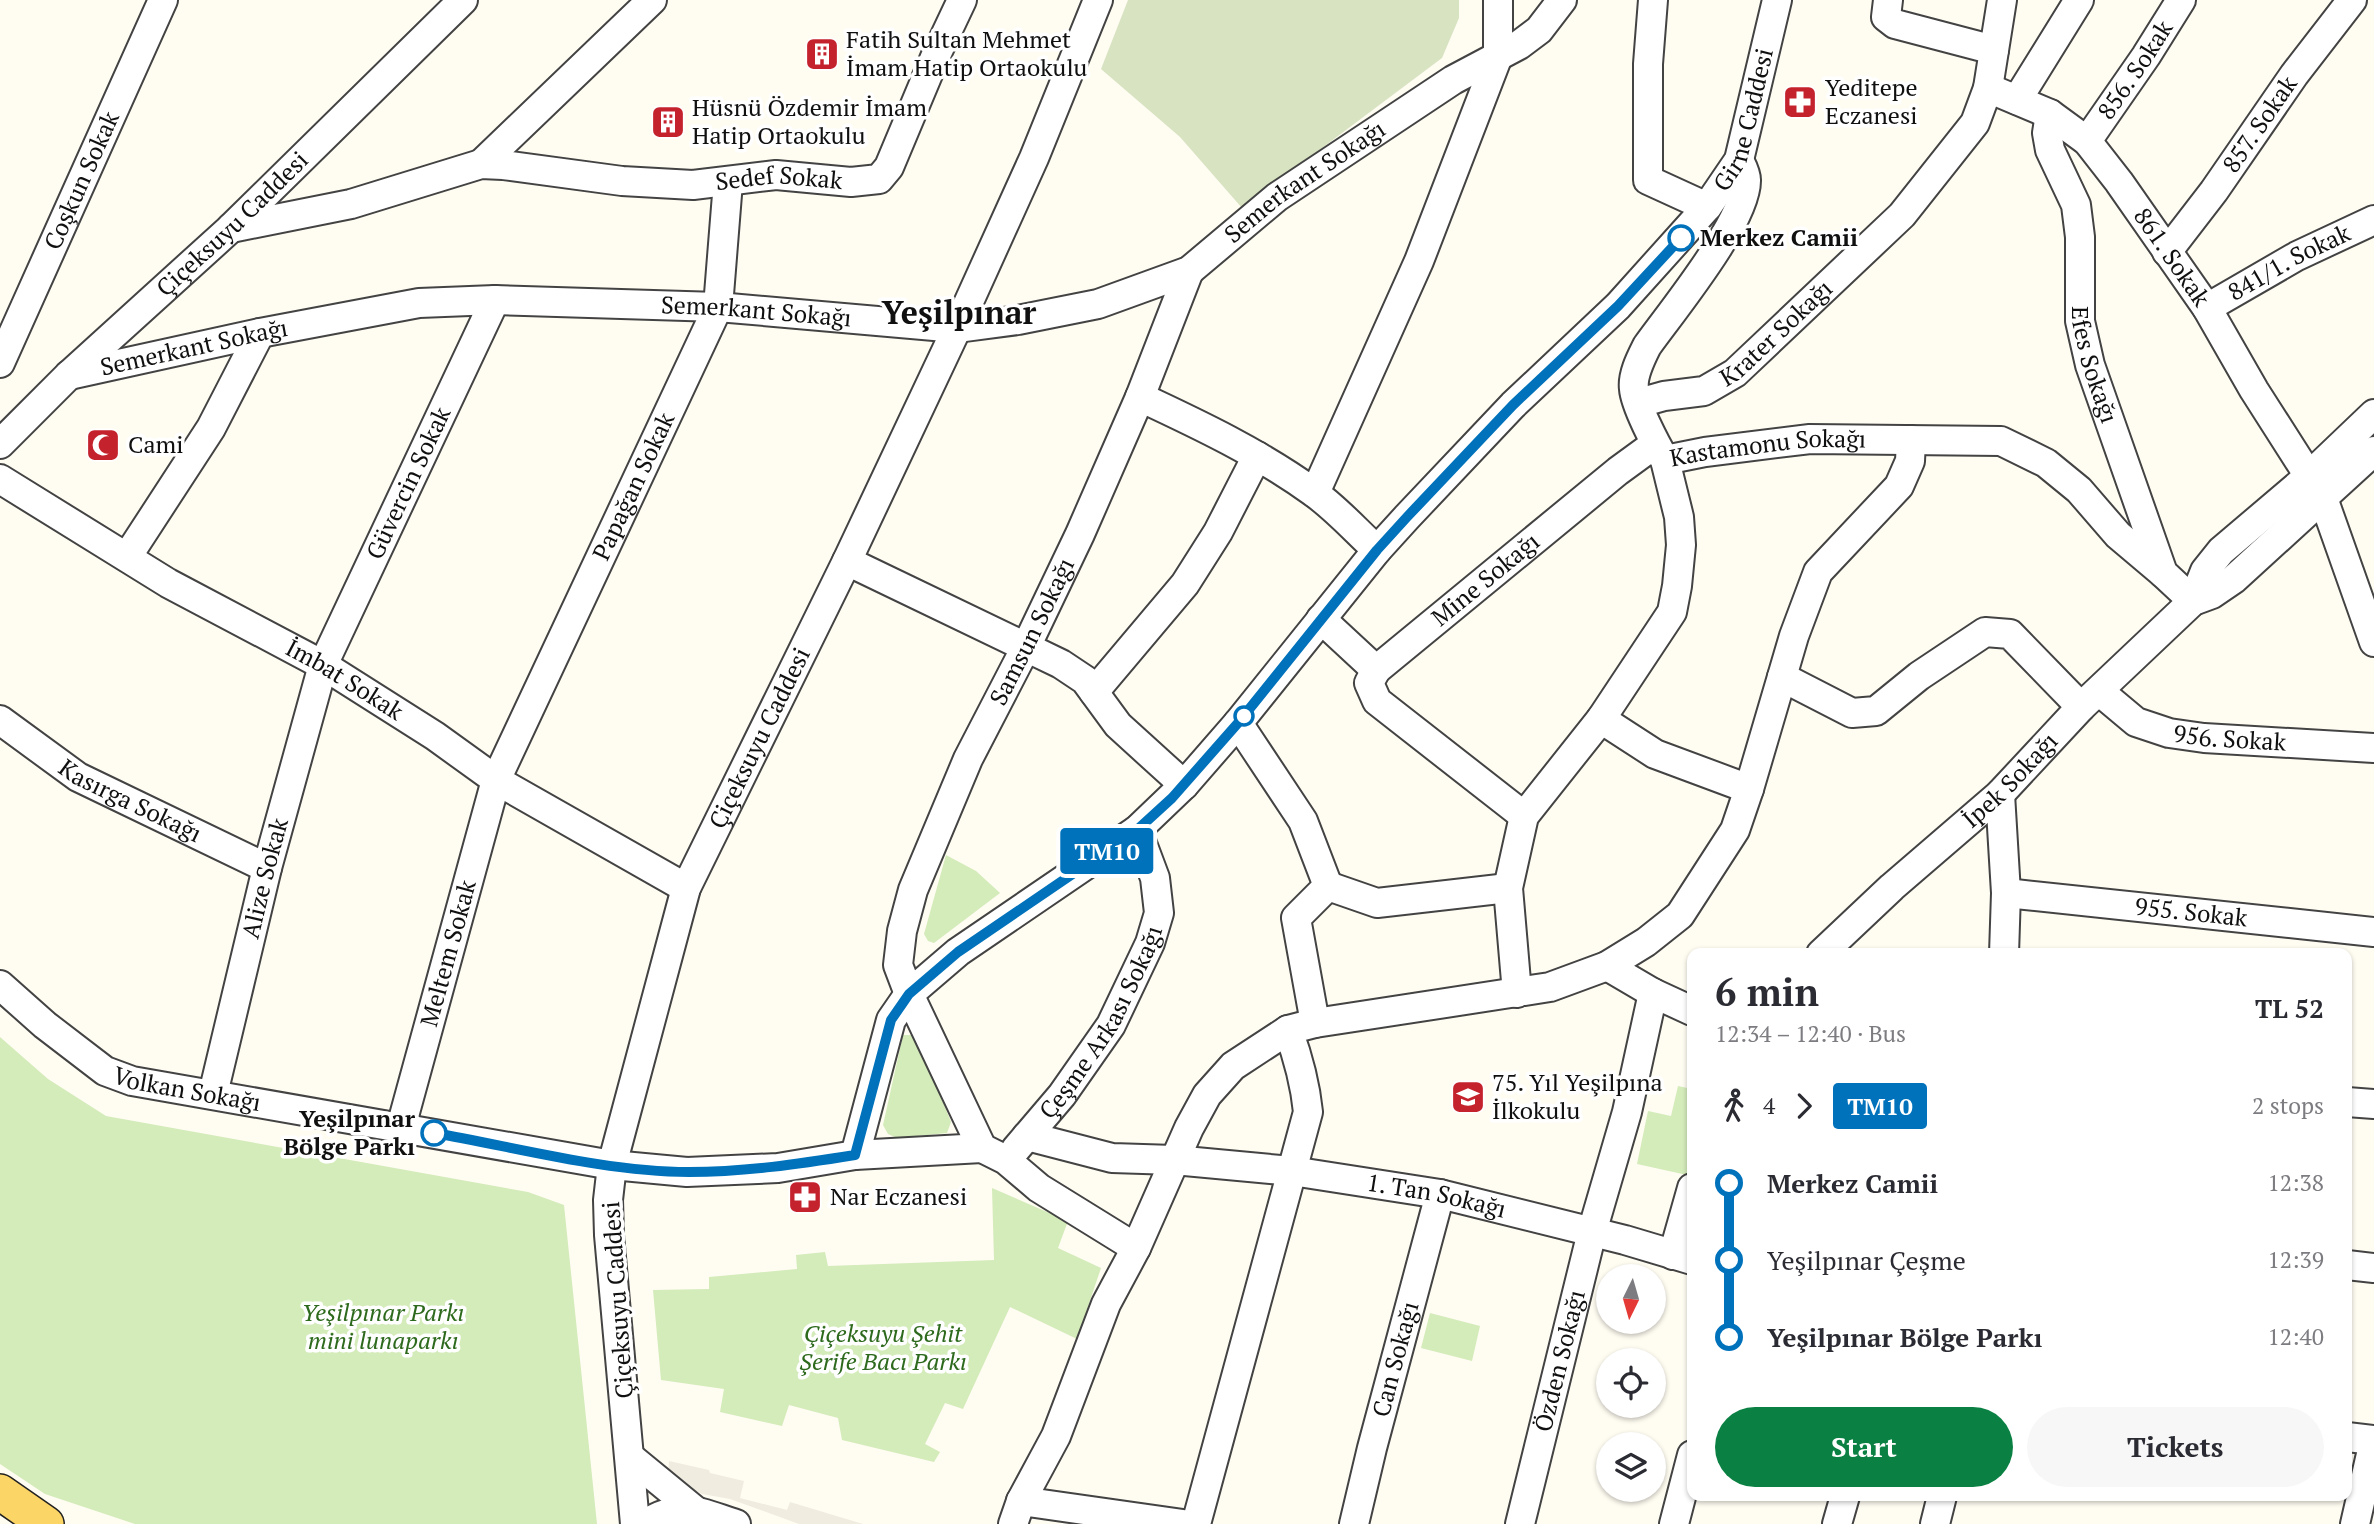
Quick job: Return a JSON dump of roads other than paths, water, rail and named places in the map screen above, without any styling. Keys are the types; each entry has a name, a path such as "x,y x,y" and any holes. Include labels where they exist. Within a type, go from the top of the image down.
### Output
{"main road":[{"path":"0,1492 46,1524"}],"street":[{"name":"Coşkun Sokak","path":"0,363 163,0"},
{"name":"Çiçeksuyu Caddesi","path":"0,444 69,375 231,228 463,0"},
{"name":"Sedef Sokak","path":"481,164 652,0"},
{"name":"Sedef Sokak","path":"231,228 351,204 481,164 622,181 693,185 776,175 851,182 879,179 888,167 962,0"},
{"name":"Çiçeksuyu Caddesi","path":"635,1524 608,1200 612,1165 686,888 848,561 957,328 1034,158 1098,0"},
{"path":"1315,494 1419,261 1499,56 1498,0"},
{"name":"Semerkant Sokağı","path":"69,375 260,333 419,303 495,300 718,307 957,328 1018,320 1098,304 1189,271 1278,197 1453,80 1499,56 1539,30 1562,0"},
{"path":"1653,0 1648,64 1648,180 1707,207"},
{"name":"Girne Caddesi","path":"855,1155 891,1020 909,994 958,952 1137,830 1184,785 1238,723 1377,550 1513,405 1618,306 1707,207 1739,160 1777,0"},
{"path":"1888,0 1886,17 1895,24 1994,50"},
{"path":"1988,89 2002,0"},
{"path":"2017,100 2079,0"},
{"name":"856. Sokak","path":"2087,141 2182,0"},
{"name":"857. Sokak","path":"2168,252 2294,75 2353,0"},
{"name":"861. Sokak","path":"1988,89 2050,114 2087,141 2104,160 2207,308 2315,488 2374,642"},
{"name":"Krater Sokağı","path":"1639,403 1664,396 1704,391 1735,373 1902,215 1975,123 1988,89"},
{"name":"Efes Sokağı","path":"2050,114 2050,149 2076,205 2080,237 2080,321 2090,365 2163,573 2193,601"},
{"name":"Kastamonu Sokağı","path":"1739,160 1746,177 1745,195 1725,238 1647,346 1639,363 1634,388 1660,452 1705,452 1810,439 2001,441 2046,463 2079,490 2118,535 2163,573"},
{"name":"Papağan Sokak","path":"496,780 718,307 728,182"},
{"name":"841/1. Sokak","path":"2207,308 2297,256 2374,220"},
{"name":"Samsun Sokağı","path":"994,1154 909,994 898,965 902,931 913,890 968,759 1080,534 1140,397 1189,271"},
{"name":"Güvercin Sokak","path":"323,665 495,300"},
{"path":"127,557 211,428 260,333"},
{"path":"1140,397 1220,434 1257,456 1315,494 1377,550"},
{"path":"2315,488 2374,414"},
{"path":"1183,1524 1017,1512 1056,1436 1106,1304 1136,1248 1174,1160 1207,1095 1233,1066 1301,1026 1550,987 1607,966 1646,942 1679,915 1735,830 1794,636 1818,572 1899,486 1910,461 1911,440"},
{"path":"2315,488 2374,451"},
{"path":"1517,993 1508,888 1524,816 1601,719 1672,612 1681,545 1677,508 1660,452"},
{"name":"Mine Sokağı","path":"1376,670 1618,471 1660,452"},
{"path":"1094,692 1185,584 1218,532 1257,456"},
{"name":"İmbat Sokak","path":"0,479 168,583 323,665 435,736 496,780 686,888"},
{"name":"İpek Sokağı","path":"1827,948 1892,887 2000,794 2090,699 2193,601 2211,594 2234,579 2315,488"},
{"path":"848,561 1077,674 1085,680 1118,725 1184,785"},
{"path":"1321,618 1376,670 1369,683 1377,701 1524,816"},
{"name":"956. Sokak","path":"1782,677 1852,713 1876,711 1919,676 1985,632 2010,634 2090,699 2136,722 2169,733 2204,738 2374,748"},
{"name":"Alize Sokak","path":"213,1094 267,868 323,665"},
{"path":"1601,719 1655,754 1749,789"},
{"name":"Kasırga Sokağı","path":"0,720 78,777 267,868"},
{"path":"1238,723 1303,821 1328,886 1377,903 1508,888"},
{"name":"Meltem Sokak","path":"401,1127 496,780"},
{"path":"2000,794 2006,893 2004,948"},
{"name":"Çeşme Arkası Sokağı","path":"994,1154 1027,1136 1062,1095 1111,1025 1150,943 1159,913 1155,878 1137,830"},
{"path":"1196,1524 1308,1112 1306,1087 1300,1064 1296,918 1328,886"},
{"name":"955. Sokak","path":"2006,893 2374,932"},
{"path":"1607,966 1653,993 1687,1009"},
{"name":"Volkan Sokağı","path":"0,985 45,1025 105,1071 132,1081 612,1165"},
{"name":"Özden Sokağı","path":"1520,1524 1592,1232 1627,1112 1653,993"},
{"path":"2352,1102 2374,1104"},
{"name":"1. Tan Sokağı","path":"1027,1136 1112,1158 1174,1160 1292,1171 1440,1194 1475,1201 1683,1258"},
{"path":"612,1165 687,1172 778,1168 855,1155 994,1154 1040,1188 1136,1248"},
{"name":"Can Sokağı","path":"1354,1524 1440,1194"},
{"path":"1683,1258 1687,1227"},
{"path":"2352,1266 2374,1268"},
{"path":"2352,1438 2374,1441 2371,1468 2356,1524"},
{"path":"630,1457 697,1512"},
{"path":"1674,1524 1687,1474"},
{"path":"1837,1524 1844,1501"},
{"path":"1935,1524 1941,1501"},
{"path":"645,1524 670,1511 697,1512 736,1524"}],"place":[{"name":"Fatih Sultan Mehmet İmam Hatip Ortaokulu","path":"822,54"},
{"name":"Yeditepe Eczanesi","path":"1800,102"},
{"name":"Hüsnü Özdemir İmam Hatip Ortaokulu","path":"668,122"},
{"name":"Merkez Camii","path":"1681,238"},
{"name":"Cami","path":"103,445"},
{"name":"75. Yıl Yeşilpına İlkokulu","path":"1468,1097"},
{"name":"Yeşilpınar Bölge Parkı","path":"434,1133"},
{"name":"Nar Eczanesi","path":"805,1197"}],"district":[{"name":"Yeşilpınar","path":"959,313"}],"park label":[{"name":"Yeşilpınar Parkı mini lunaparkı","path":"383,1327"},
{"name":"Çiçeksuyu Şehit Şerife Bacı Parkı","path":"883,1348"}]}
